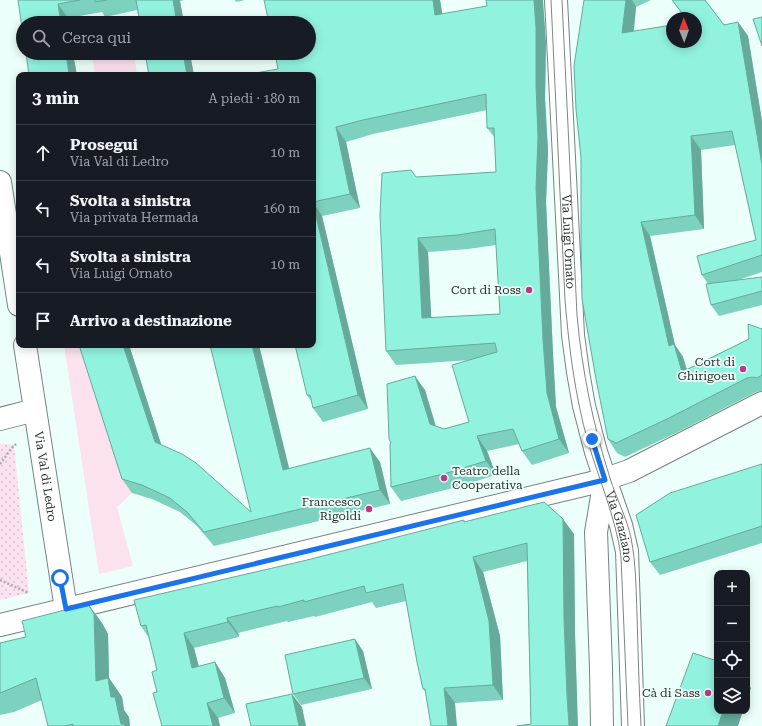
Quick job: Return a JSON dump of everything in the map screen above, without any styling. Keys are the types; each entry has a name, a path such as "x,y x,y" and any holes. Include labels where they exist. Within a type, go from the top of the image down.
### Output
{"street":[{"name":"Via Luigi Ornato","path":"556,0 573,335 584,406 605,480"},
{"path":"0,182 16,286"},
{"name":"Via Val di Ledro","path":"25,348 66,609"},
{"path":"0,625 605,480 629,471 762,403"},
{"path":"0,419 35,410"},
{"name":"Via Graziano","path":"602,726 596,532 605,480"},
{"name":"Via Graziano","path":"605,480 621,525 626,551 633,726"}],"path":[{"path":"0,580 29,593"}],"shaded area":[{"path":"93,60 135,60 137,72 95,72"},
{"path":"64,348 85,348 132,493 117,507 133,566 99,574"},
{"path":"0,443 14,445 29,593 0,600"}],"building":[{"path":"18,0 80,0 58,4 60,16 20,16"},
{"path":"95,0 107,0 95,2"},
{"path":"136,0 173,0 176,16 139,16"},
{"path":"264,0 433,0 435,15 487,6 486,0 534,0 538,137 536,188 543,340 547,393 559,439 522,451 513,429 477,436 486,461 447,473 391,487 391,443 389,439 387,384 415,376 430,424 444,429 469,422 452,365 497,352 495,343 386,351 380,215 382,173 411,170 416,177 496,172 494,128 487,128 486,94 336,127 350,194 316,201 316,72 261,72 278,69 276,60 316,60 316,16 267,16","holes":["495,229 500,314 422,318 418,238 458,235"]},
{"path":"584,0 626,0 622,33 666,26 666,48 702,48 702,12 681,12 672,0 705,0 724,25 738,22 762,165 762,255 702,275 697,256 756,240 732,131 691,136 695,215 641,222 669,346 674,344 682,372 749,339 748,324 762,329 762,375 757,378 747,378 616,443 608,439 582,299 581,158 576,109 574,66"},
{"path":"762,17 762,46 753,19"},
{"path":"27,60 67,60 69,72 29,72"},
{"path":"146,60 184,60 186,72 148,72"},
{"path":"316,216 358,395 313,408 310,395 307,395 296,348 316,348"},
{"path":"762,277 762,291 711,305 706,284"},
{"path":"80,348 124,348 155,442 182,454 196,463 251,512 211,348 253,348 283,470 370,448 380,490 204,532 187,512 170,498 142,485 122,479"},
{"path":"762,464 762,526 650,562 636,515 670,493"},
{"path":"544,502 563,519 564,619 569,726 517,726 531,724 527,543 473,557 489,621 493,685 444,688 448,726 431,726 425,689 423,689 417,662 403,584 366,593 364,586 304,602 304,600 227,618 228,622 184,633 192,668 215,662 224,698 207,703 213,726 162,726 153,693 157,692 152,672 157,670 146,625 141,626 134,600 303,561 464,520 464,522"},
{"path":"88,604 94,614 96,681 108,678 111,697 115,697 121,724 124,724 125,726 73,726 73,724 65,726 48,726 36,678 0,693 0,643 26,637 22,621"},
{"path":"355,639 364,678 293,694 285,655"},
{"path":"693,653 714,660 714,714 722,714 718,726 666,726"},
{"path":"292,694 299,726 251,726 246,704"}],"tram line":[{"path":"551,0 568,336 583,425 619,542 621,557 628,726"},
{"path":"562,0 579,336 585,377 598,438 612,486 627,523 633,547 636,586 641,726"}],"place":[{"name":"Cort di Ross","path":"529,290"},
{"name":"Cort di Ghirigoeu","path":"743,369"},
{"name":"Teatro della Cooperativa","path":"444,478"},
{"name":"Francesco Rigoldi","path":"369,509"},
{"name":"Cà di Sass","path":"708,693"}],"route":[{"path":"60,578 66,609 605,480 592,439"}]}
